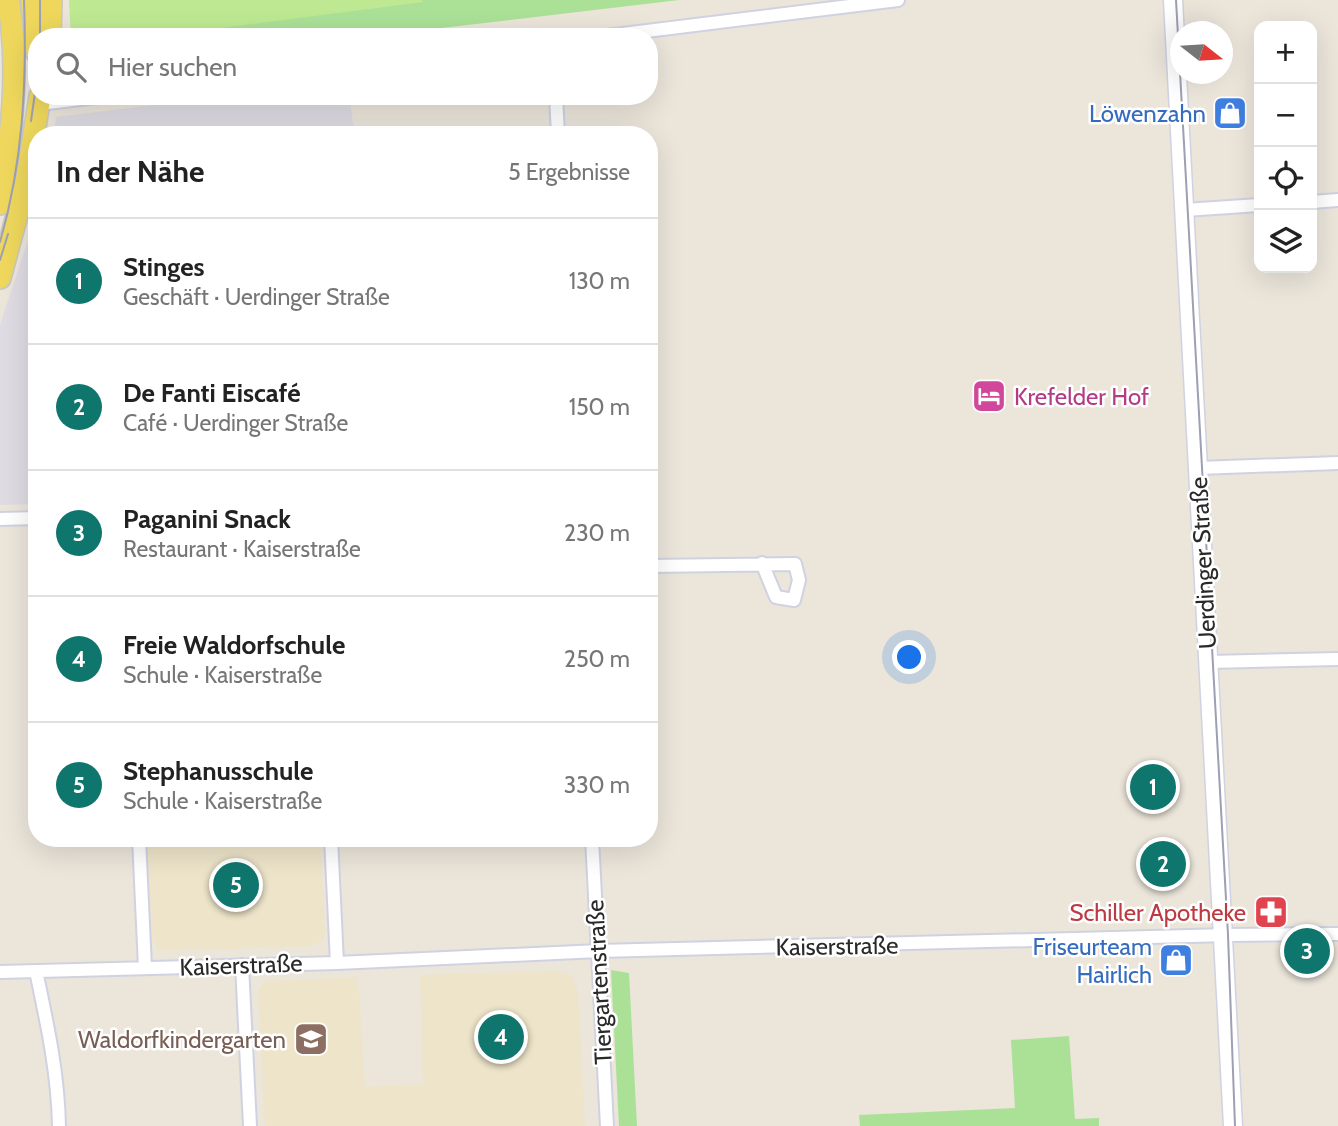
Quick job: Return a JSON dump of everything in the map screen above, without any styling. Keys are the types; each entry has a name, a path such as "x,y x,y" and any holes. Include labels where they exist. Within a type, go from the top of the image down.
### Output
{"main road":[{"path":"0,204 13,104 12,24 8,0"},
{"path":"32,0 35,28"},
{"path":"50,28 51,0"},
{"name":"Uerdinger Straße","path":"1173,0 1233,1126"},
{"path":"34,126 38,105"},
{"path":"0,278 21,203 28,163"}],"street":[{"path":"658,30 898,0"},
{"path":"556,105 558,126"},
{"path":"1317,202 1338,200"},
{"path":"1185,211 1254,205"},
{"path":"1198,468 1338,463"},
{"path":"0,519 28,518"},
{"path":"658,566 762,563"},
{"path":"1209,662 1338,659"},
{"name":"Kaiserstraße","path":"139,847 145,968"},
{"name":"Kaiserstraße","path":"331,847 337,963"},
{"name":"Tiergartenstraße","path":"592,847 607,1126"},
{"name":"Kaiserstraße","path":"0,972 337,963 598,951 1338,934"},
{"path":"242,965 250,1126"},
{"path":"36,971 54,1054 59,1126"}],"shaded area":[{"path":"154,105 350,105 354,126 54,126 56,117"},
{"path":"28,240 28,504 0,505 0,325"},
{"path":"147,847 320,847 325,932 323,940 312,946 166,951 158,949 152,938"},
{"path":"558,971 571,976 578,990 585,1126 265,1126 258,992 265,981 358,977 365,1087 423,1084 420,975"}],"green space":[{"path":"69,0 423,2 222,28 71,28"},
{"path":"422,0 679,0 441,28 218,28"},
{"path":"611,970 629,973 637,1126 619,1126"},
{"path":"1069,1036 1075,1119 1099,1118 1099,1126 860,1126 859,1115 1015,1108 1011,1040"}],"tram line":[{"path":"0,242 14,182 22,122 24,0"},
{"path":"40,0 40,28"},
{"path":"1176,0 1228,935 1235,1126"},
{"path":"31,121 33,105"},
{"path":"0,260 8,234"}],"place":[{"name":"Löwenzahn","path":"1230,113"},
{"name":"Krefelder Hof","path":"989,396"},
{"name":"Stinges","path":"1153,787"},
{"name":"De Fanti Eiscafé","path":"1163,864"},
{"name":"Stephanusschule","path":"236,885"},
{"name":"Schiller Apotheke","path":"1271,912"},
{"name":"Paganini Snack","path":"1307,951"},
{"name":"Friseurteam Hairlich","path":"1176,960"},
{"name":"Freie Waldorfschule","path":"501,1037"},
{"name":"Waldorfkindergarten","path":"311,1039"}]}
